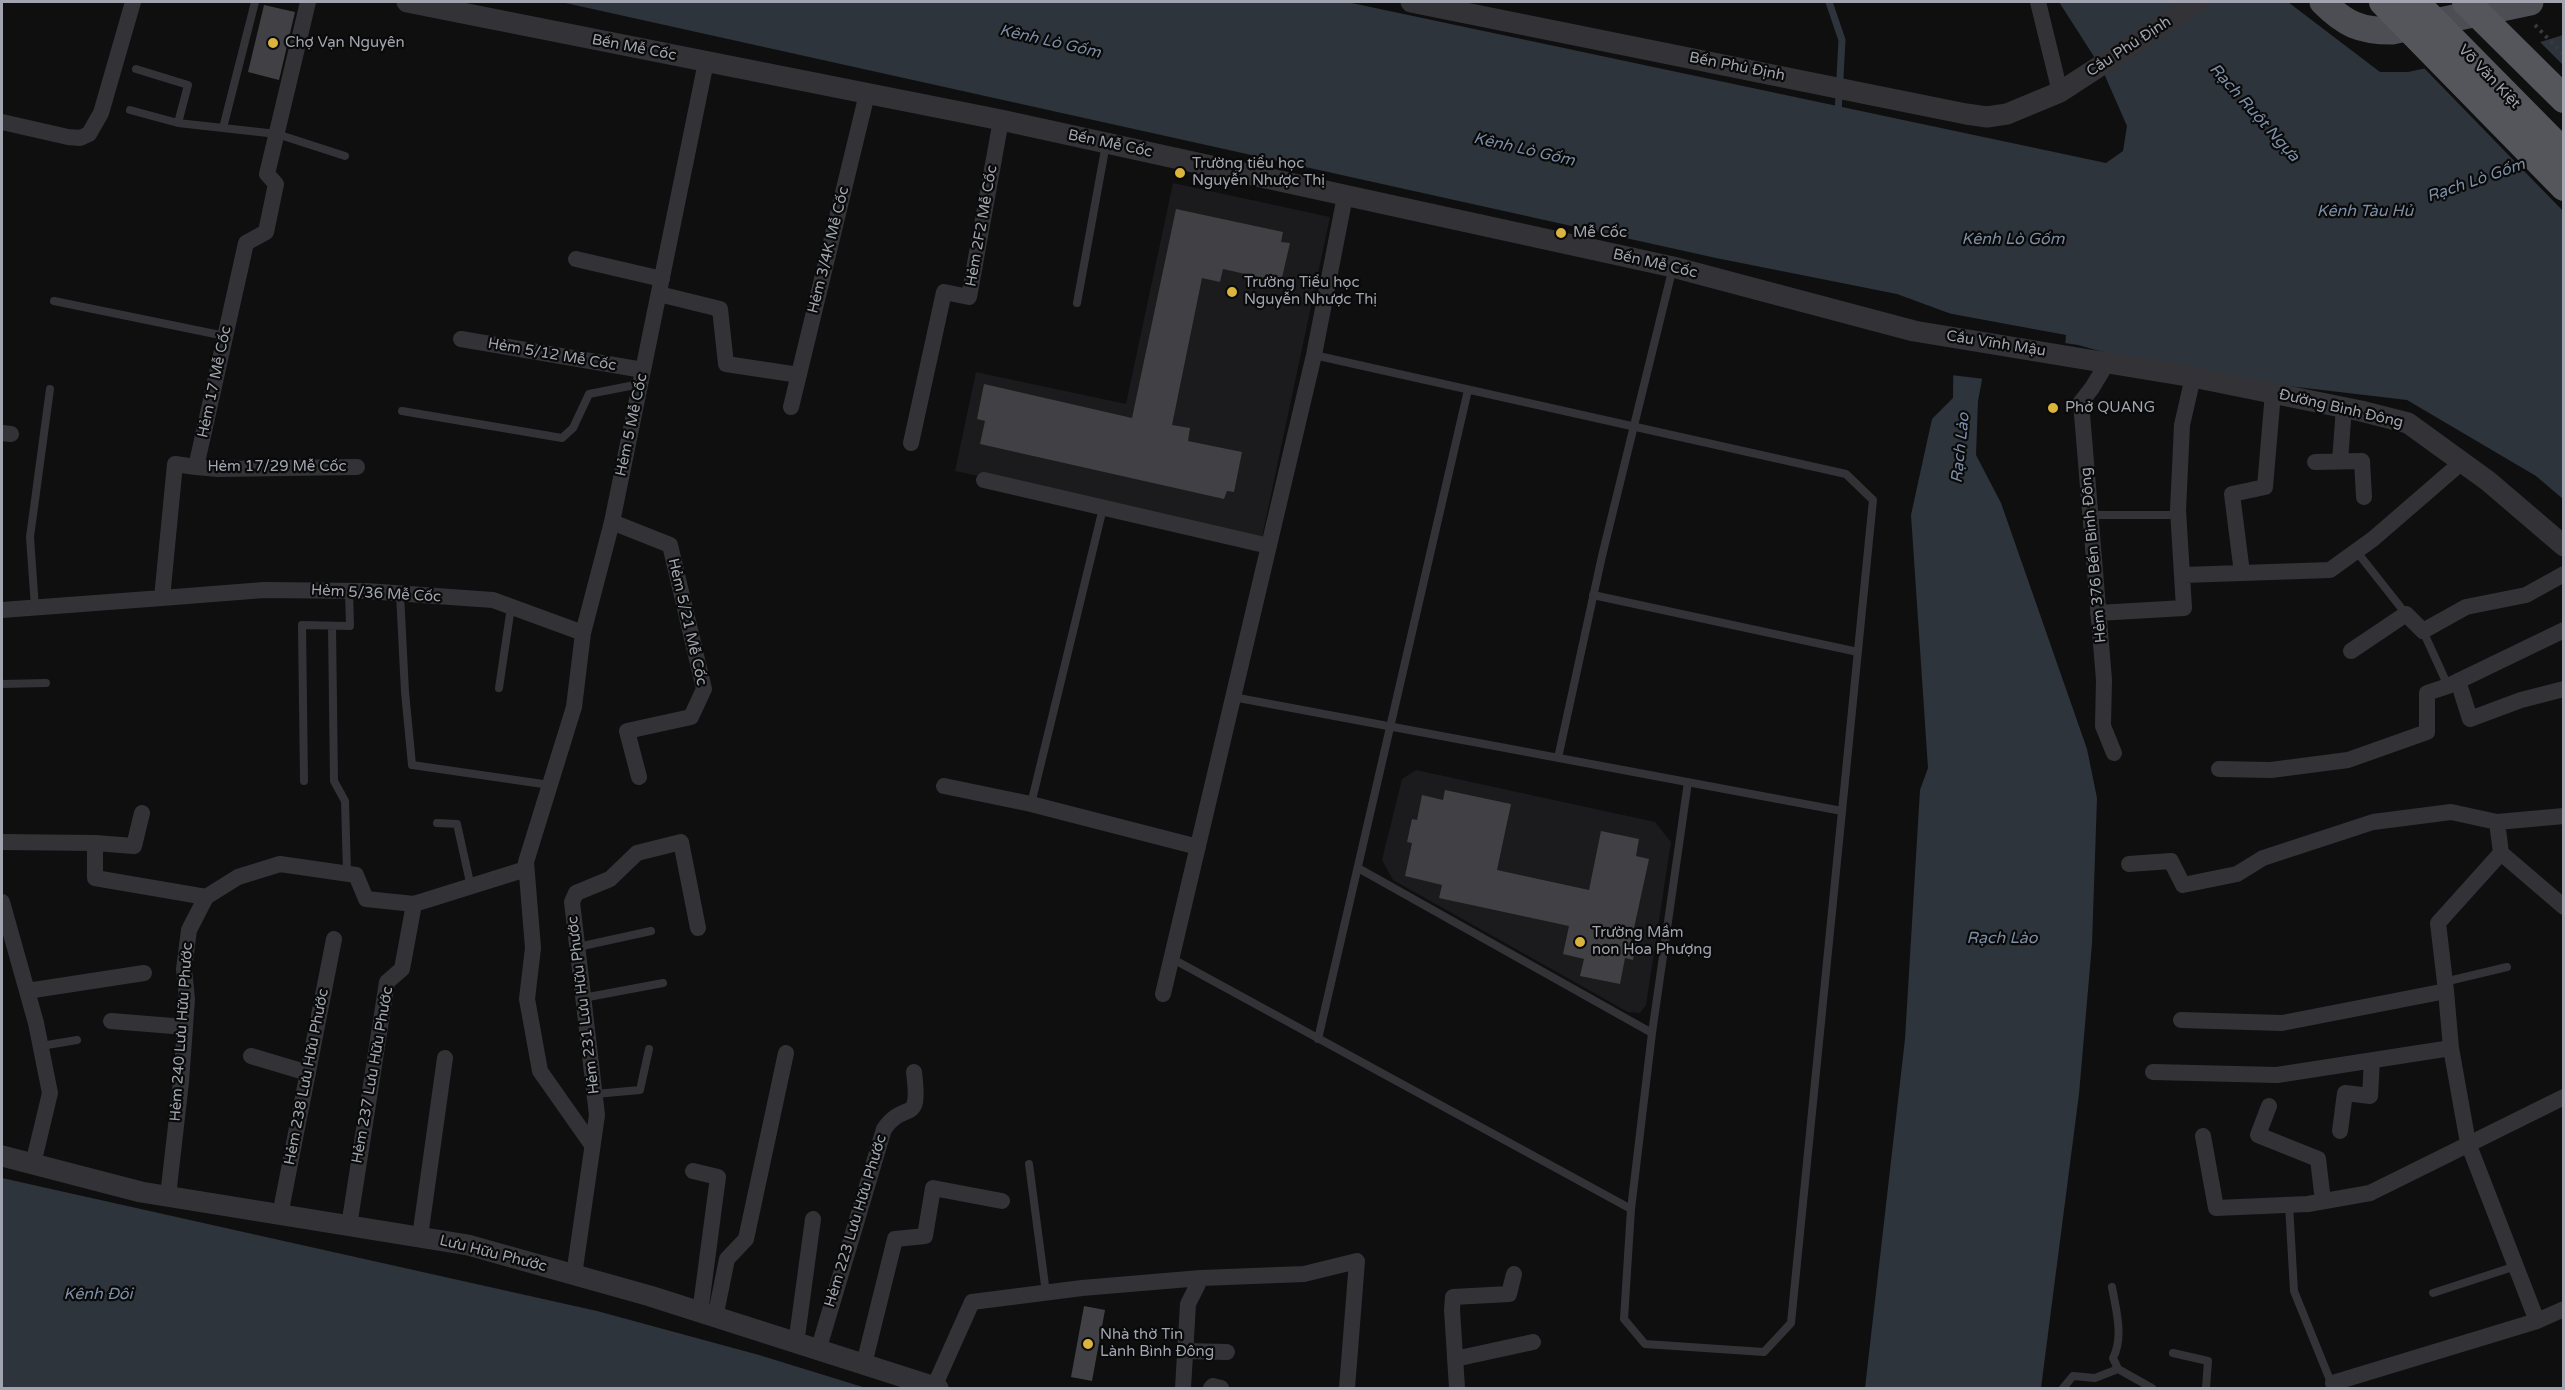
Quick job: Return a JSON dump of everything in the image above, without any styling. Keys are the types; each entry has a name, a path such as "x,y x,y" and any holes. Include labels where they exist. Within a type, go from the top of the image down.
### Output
{"highway":[{"path":"2384,2 2564,187"},
{"name":"Võ Văn Kiệt","path":"2415,2 2564,153"},
{"path":"2466,2 2564,99"}],"main road":[{"path":"2323,2 2347,23 2369,31 2392,31 2524,3"}],"street":[{"path":"2,122 68,137 80,138 89,134 101,113 133,2"},
{"name":"Hẻm 17 Mễ Cốc","path":"196,466 246,243 266,232 276,184 267,174 308,2"},
{"name":"Bến Mễ Cốc","path":"407,2 1001,120 1673,267 1914,331"},
{"name":"Bến Phú Định","path":"1411,2 1443,4 1987,117 2007,114 2060,92"},
{"path":"2038,2 2060,92"},
{"name":"Cầu Phú Định","path":"2060,92 2198,2"},
{"name":"Hẻm 5 Mễ Cốc","path":"550,785 574,707 583,633 612,522 706,62"},
{"name":"Hẻm 3/4K Mễ Cốc","path":"791,407 867,94"},
{"name":"Hẻm 2F2 Mễ Cốc","path":"910,443 944,292 969,297 1001,120"},
{"path":"1163,994 1314,355 1345,196"},
{"path":"576,259 720,309 726,364 799,375"},
{"name":"Cầu Vĩnh Mậu","path":"1914,331 2079,358"},
{"name":"Hẻm 5/12 Mễ Cốc","path":"461,339 642,377"},
{"name":"Đường Bình Đông","path":"2079,358 2193,377 2344,407 2408,423 2462,462 2564,546"},
{"name":"Hẻm 376 Bến Bình Đông","path":"2107,363 2081,402 2104,680 2103,726 2114,753"},
{"path":"2098,613 2184,608 2179,515 2182,425 2193,377"},
{"path":"2242,573 2232,494 2265,487 2273,393"},
{"path":"2340,461 2344,407"},
{"path":"2314,462 2362,461 2364,497"},
{"path":"2183,575 2330,570 2357,552 2462,462"},
{"path":"2,610 162,598 175,464 196,466"},
{"name":"Hẻm 17/29 Mễ Cốc","path":"196,466 218,469 357,467"},
{"path":"984,480 1269,546"},
{"name":"Hẻm 5/21 Mễ Cốc","path":"612,522 670,545 704,689 691,717 627,731 639,777"},
{"path":"2351,651 2406,614 2423,631 2466,607 2526,595 2564,574"},
{"name":"Hẻm 5/36 Mễ Cốc","path":"162,598 264,590 349,591 493,600 583,633"},
{"path":"2219,769 2271,770 2348,760 2427,732 2427,693 2564,630"},
{"path":"2453,683 2470,719 2521,700 2564,689"},
{"path":"550,785 526,862 533,948 527,999 540,1071 592,1145"},
{"path":"944,786 1030,804 1198,847"},
{"path":"2128,864 2171,861 2184,885 2237,874 2263,858 2373,822 2451,812 2497,822 2564,816"},
{"path":"2,842 95,843 134,846 142,813"},
{"path":"2497,822 2501,853 2564,907"},
{"name":"Hẻm 231 Lưu Hữu Phước","path":"574,1275 597,1114 572,902 576,893 610,879 637,853 681,842 698,928"},
{"path":"95,843 95,878 206,897 238,877 280,864 356,875 366,899 414,904 526,869"},
{"path":"2501,853 2438,923 2451,1048 2468,1143 2537,1321"},
{"name":"Hẻm 240 Lưu Hữu Phước","path":"168,1196 187,999 184,969 189,930 206,897"},
{"path":"2,902 5,923 27,991 41,1046 50,1092 33,1164"},
{"name":"Hẻm 237 Lưu Hữu Phước","path":"349,1226 387,982 402,969 414,904"},
{"name":"Hẻm 238 Lưu Hữu Phước","path":"280,1215 334,939"},
{"path":"27,991 144,973"},
{"path":"2181,1020 2282,1023 2445,987"},
{"path":"111,1021 185,1027"},
{"path":"2153,1072 2277,1075 2451,1048"},
{"path":"707,1316 727,1259 746,1239 786,1053"},
{"path":"251,1056 308,1073"},
{"path":"420,1237 445,1058"},
{"path":"2340,1131 2345,1093 2370,1096 2372,1060"},
{"name":"Hẻm 223 Lưu Hữu Phước","path":"818,1351 884,1128 890,1120 910,1112 915,1106 917,1095 914,1072"},
{"path":"2203,1136 2216,1208 2323,1202 2370,1193 2564,1097"},
{"path":"2269,1106 2258,1135 2318,1159 2323,1202"},
{"name":"Lưu Hữu Phước","path":"2,1156 141,1192 468,1245 651,1296 707,1316 936,1388"},
{"path":"693,1171 718,1177 707,1316"},
{"path":"864,1364 895,1239 925,1236 933,1188 1002,1201"},
{"path":"796,1344 813,1219"},
{"path":"936,1388 972,1302 1201,1278 1304,1274 1357,1261 1347,1389"},
{"path":"1457,1389 1453,1297 1509,1294 1514,1274"},
{"path":"1183,1389 1188,1304 1201,1278"},
{"path":"2332,1386 2537,1321 2564,1309"},
{"path":"1455,1359 1533,1342"},
{"path":"1185,1351 1227,1352"},
{"path":"1211,1389 1213,1386 1221,1389"}],"lane":[{"path":"223,128 255,2"},
{"path":"136,69 188,84 178,123"},
{"path":"130,110 178,123 277,134 345,156"},
{"path":"1077,303 1106,143"},
{"path":"1558,758 1593,595 1673,267"},
{"path":"54,301 225,336"},
{"path":"1314,355 1846,474 1873,500 1791,1323 1764,1352 1645,1344 1624,1319 1631,1209 1652,1033 1688,782"},
{"path":"402,411 562,438 573,428 589,394 642,377"},
{"path":"35,608 30,537 50,389"},
{"path":"1318,1039 1468,390"},
{"path":"1030,804 1103,508"},
{"path":"2090,514 2179,515"},
{"path":"2357,552 2406,614"},
{"path":"304,781 302,625 350,627 349,591"},
{"path":"400,594 405,692 412,765 550,785"},
{"path":"1593,595 1858,652"},
{"path":"499,688 511,607"},
{"path":"332,626 334,781 345,801 347,874"},
{"path":"2423,631 2453,683"},
{"path":"2,684 45,683"},
{"path":"1233,697 1842,811"},
{"path":"437,823 457,824 471,886"},
{"path":"1358,868 1652,1033"},
{"path":"578,947 651,931"},
{"path":"1171,958 1631,1209"},
{"path":"2445,987 2507,967"},
{"path":"584,998 663,984"},
{"path":"41,1046 77,1040"},
{"path":"595,1094 640,1090 649,1049"},
{"path":"1029,1164 1046,1293"},
{"path":"2289,1205 2294,1291 2332,1386"},
{"path":"2433,1293 2516,1266"},
{"path":"2112,1287 2118,1334 2118,1347 2113,1358 2118,1369 2152,1389"},
{"path":"2173,1353 2208,1361 2206,1389"},
{"path":"2063,1388 2073,1376 2095,1378 2118,1369"}],"path":[{"path":"2524,3 2564,55"}],"shaded area":[{"name":"Trường Tiểu học Nguyễn Nhược Thị","path":"1173,183 1330,217 1262,537 955,471 976,372 1126,404"},
{"name":"Trường Mầm non Hoa Phượng","path":"1416,770 1655,822 1671,842 1646,1005 1640,1013 1628,1012 1393,880 1382,860 1402,779"}],"water":[{"path":"561,2 1347,2 2106,163 2123,151 2127,126 2102,69 2059,2 2288,2 2380,72 2408,72 2524,47 2563,35 2563,499 2536,476 2407,400 2229,379 2078,345 1991,332 1978,401 1976,455 2001,503 2087,749 2097,798 2092,944 2079,1094 2041,1388 1865,1388 1905,1039 1920,790 1928,768 1911,515 1932,419 1953,398 1954,315 1897,294 1716,258"},
{"name":"Kênh Đôi","path":"2,1178 597,1311 759,1355 866,1388 2,1388"}],"pier":[{"path":"2538,40 2563,65 2563,211 2422,66"},
{"path":"1936,311 2066,335 2065,346 1993,335 1985,379 1951,375 1951,317"}],"building":[{"name":"Chợ Vạn Nguyên","path":"264,5 295,12 279,80 248,72"},
{"path":"1176,209 1283,232 1281,242 1290,243 1281,282 1223,269 1220,282 1202,278 1172,425 1190,428 1188,441 1242,452 1234,492 1227,491 1224,499 980,444 985,421 977,419 984,384 1132,418"},
{"path":"1445,790 1511,804 1497,870 1589,890 1601,831 1639,839 1636,856 1649,859 1631,942 1636,943 1633,960 1625,958 1620,984 1580,976 1584,959 1563,954 1569,926 1439,898 1442,885 1405,876 1412,843 1407,842 1412,819 1417,820 1422,795 1443,800"},
{"name":"Nhà thờ Tin Lành Bình Đông","path":"1084,1306 1105,1310 1092,1381 1071,1377"}],"waterway":[{"path":"1829,2 1842,40 1838,114"}],"place":[{"name":"Chợ Vạn Nguyên","path":"273,43"},
{"name":"Trường tiểu học Nguyễn Nhược Thị","path":"1180,173"},
{"name":"Mễ Cốc","path":"1561,233"},
{"name":"Trường Tiểu học Nguyễn Nhược Thị","path":"1232,292"},
{"name":"Phở QUANG","path":"2053,408"},
{"name":"Trường Mầm non Hoa Phượng","path":"1580,942"},
{"name":"Nhà thờ Tin Lành Bình Đông","path":"1088,1344"}],"water label":[{"name":"Kênh Lò Gốm","path":"1050,42"},
{"name":"Rạch Ruột Ngựa","path":"2254,113"},
{"name":"Kênh Lò Gốm","path":"1524,150"},
{"name":"Rạch Lò Gốm","path":"2476,181"},
{"name":"Kênh Tàu Hủ","path":"2365,212"},
{"name":"Kênh Lò Gốm","path":"2013,240"},
{"name":"Rạch Lào","path":"1961,448"},
{"name":"Rạch Lào","path":"2002,939"}]}
